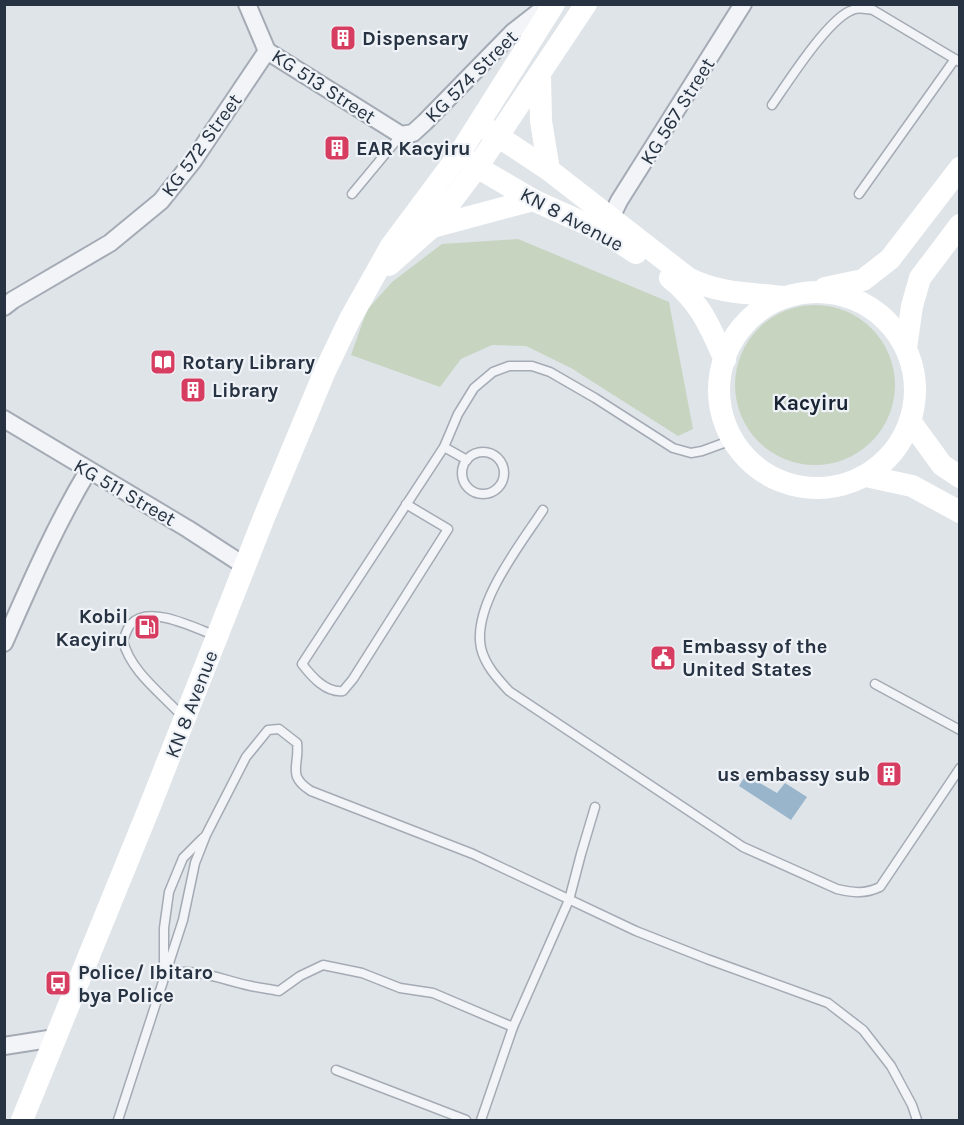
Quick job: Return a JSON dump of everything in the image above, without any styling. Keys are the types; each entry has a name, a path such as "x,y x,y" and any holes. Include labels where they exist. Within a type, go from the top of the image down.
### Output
{"main road":[{"name":"KG 574 Street","path":"488,130 554,4"},
{"path":"458,156 488,130 540,75 586,4"},
{"path":"540,75 541,121 549,170"},
{"path":"478,166 488,130"},
{"path":"488,130 549,170 608,225 688,278 706,287 784,297"},
{"name":"KN 8 Avenue","path":"22,1120 244,566 326,371 365,290 391,246 458,156 533,200 608,225 695,301 725,360"},
{"name":"KN 8 Avenue","path":"365,290 432,226 478,166"},
{"path":"807,291 847,296 868,304 882,315 906,348 914,372 915,397 910,421 903,438 893,452 879,467 866,476 842,486 816,489 791,486 768,476 747,460 732,440 720,408 720,374 732,341 754,314 784,297 807,291 863,280 890,259 960,168"},
{"path":"432,226 533,200"},
{"path":"906,348 912,306 920,278 960,225"},
{"path":"910,421 942,465 960,477"},
{"path":"866,476 912,486 960,512"}],"street":[{"name":"KG 513 Street","path":"247,4 267,51 396,132"},
{"name":"KG 574 Street","path":"396,132 413,133 513,32 549,4"},
{"name":"KG 567 Street","path":"608,225 619,201 743,4"},
{"name":"KG 572 Street","path":"4,307 110,243 161,201 193,161 267,51"},
{"name":"KG 511 Street","path":"4,419 88,471 123,489 244,566"},
{"path":"4,643 66,507 88,471"},
{"path":"4,1046 55,1038"}],"lane":[{"path":"772,105 808,54 833,25 848,12 858,8 873,10 958,60 859,194"},
{"path":"351,194 396,132"},
{"path":"406,504 448,529 352,679 343,691 335,692 322,685 302,664 406,504 444,447 458,414 474,388 493,372 509,366 532,366 550,372 673,448 691,453 732,440"},
{"path":"444,447 466,460"},
{"path":"475,453 495,455 503,466 504,473 500,486 495,491 481,494 469,488 462,476 466,460 475,453"},
{"path":"543,510 493,587 482,621 481,648 491,671 509,691 743,847 837,889 854,893 869,892 880,886 960,768"},
{"path":"185,718 134,666 123,641 131,623 146,616 159,616 217,636"},
{"path":"875,684 960,730"},
{"path":"118,1120 183,920 195,864 206,835 246,757 268,730 279,729 297,743 298,754 294,768 296,778 300,784 311,791 473,854 636,931 828,1003 863,1030 884,1057 912,1105 917,1120"},
{"path":"481,1120 513,1027 569,900 596,807"},
{"path":"164,975 164,928 169,892 183,858 206,835"},
{"path":"164,975 178,971 199,972 279,991 300,976 323,965 362,974 400,988 433,993 513,1027"},
{"path":"336,1070 466,1120"}],"green space":[{"path":"518,239 669,302 693,429 678,436 571,368 526,346 492,345 461,359 440,387 351,355 367,310 392,282 442,244"},
{"path":"815,305 831,306 846,311 860,318 872,328 882,340 889,354 894,369 894,401 889,416 882,430 872,442 860,452 846,459 831,464 815,465 799,464 784,459 770,452 758,442 748,430 741,416 736,401 735,385 736,369 741,354 748,340 758,328 770,318 784,311 799,306"}],"water":[{"path":"746,775 777,793 785,783 807,797 791,820 739,786"}],"place":[{"name":"Dispensary","path":"343,38"},
{"name":"EAR Kacyiru","path":"337,148"},
{"name":"Rotary Library","path":"163,362"},
{"name":"Library","path":"193,390"},
{"name":"Kobil Kacyiru","path":"147,627"},
{"name":"Embassy of the United States","path":"663,658"},
{"name":"us embassy sub","path":"889,774"},
{"name":"Police/ Ibitaro bya Police","path":"58,983"}],"district":[{"name":"Kacyiru","path":"811,403"}]}
